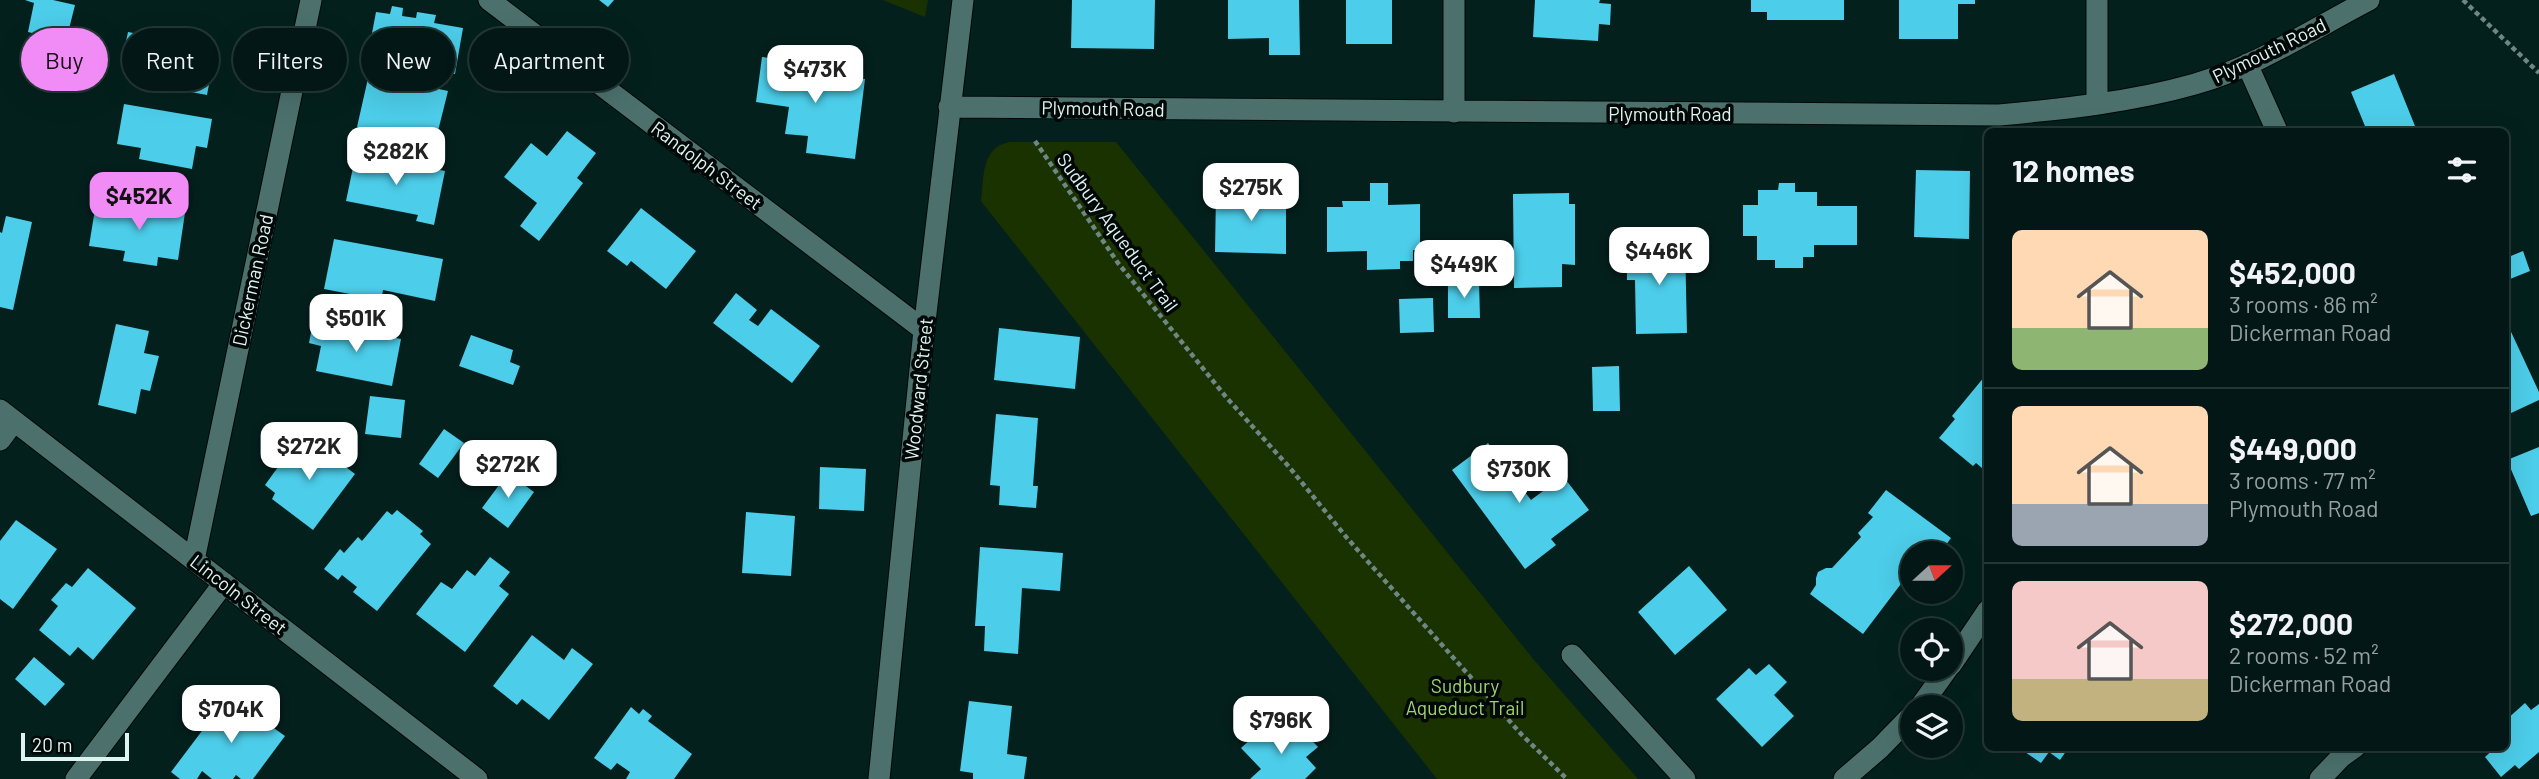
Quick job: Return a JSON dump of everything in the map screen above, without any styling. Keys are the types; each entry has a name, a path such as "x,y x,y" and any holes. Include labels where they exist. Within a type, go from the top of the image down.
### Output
{"street":[{"name":"Dickerman Road","path":"194,560 311,0"},
{"name":"Randolph Street","path":"489,0 924,330"},
{"name":"Woodward Street","path":"879,779 924,330 963,0"},
{"path":"1454,0 1454,112"},
{"path":"2097,0 2097,103"},
{"name":"Plymouth Road","path":"949,107 1999,115 2097,103 2196,84 2247,64 2369,0"},
{"path":"2247,64 2276,128"},
{"name":"Lincoln Street","path":"7,415 477,779"},
{"path":"0,440 7,415"},
{"path":"76,779 224,583"},
{"path":"1963,648 1984,616"},
{"path":"1572,655 1685,779"},
{"path":"1844,779 1900,727"},
{"path":"2320,779 2349,751"}],"path":[{"path":"2463,0 2539,74"},
{"name":"Sudbury Aqueduct Trail","path":"1035,141 1118,263 1226,397 1522,735 1567,779"}],"green space":[{"path":"883,0 928,0 925,17"},
{"name":"Sudbury Aqueduct Trail","path":"1010,142 1116,142 1534,660 1638,779 1437,779 981,201 989,157 1001,145"}],"building":[{"path":"25,0 53,0 75,5 69,28 29,28 34,3"},
{"path":"599,0 614,0 608,7"},
{"path":"1072,0 1155,0 1154,49 1071,48"},
{"path":"1228,0 1299,0 1300,55 1269,55 1269,38 1228,39"},
{"path":"1346,0 1392,0 1392,44 1346,44"},
{"path":"1535,0 1600,0 1599,3 1611,4 1610,25 1599,24 1598,41 1533,37"},
{"path":"1751,0 1844,0 1844,20 1767,20 1767,12 1751,12"},
{"path":"1899,0 1975,0 1975,4 1958,4 1958,39 1899,39"},
{"path":"392,6 403,8 402,16 416,18 417,12 436,15 434,23 463,28 455,74 455,28 373,28 376,12 390,14"},
{"path":"762,57 811,63 809,72 865,79 855,159 806,153 808,136 785,134 789,107 756,102"},
{"path":"2394,74 2416,128 2366,128 2351,92"},
{"path":"185,91 208,91 207,95"},
{"path":"365,91 448,91 437,135 418,131 415,140 357,127"},
{"path":"124,104 212,119 207,148 196,146 192,169 139,159 141,148 117,144"},
{"path":"567,131 596,153 577,178 583,183 539,241 520,226 537,203 504,177 531,143 547,156"},
{"path":"356,153 445,171 434,225 416,221 418,215 346,201"},
{"path":"1916,170 1970,171 1969,239 1914,237"},
{"path":"1370,183 1388,183 1388,205 1420,204 1420,250 1413,250 1413,261 1400,261 1400,269 1367,270 1367,251 1327,252 1327,207 1343,207 1342,201 1370,201"},
{"path":"1779,183 1795,183 1795,192 1817,192 1817,206 1857,206 1857,245 1814,245 1814,257 1803,257 1803,268 1775,268 1775,260 1757,260 1757,236 1743,236 1743,205 1758,205 1758,190 1778,190"},
{"path":"1216,192 1286,193 1286,254 1215,252"},
{"path":"1569,193 1569,204 1575,204 1575,265 1562,264 1562,287 1514,288 1513,194"},
{"path":"160,202 186,206 178,260 158,257 157,266 123,261 125,251 89,246 96,203 158,213"},
{"path":"641,208 696,251 666,289 631,261 627,266 607,251"},
{"path":"6,216 32,222 13,310 0,307 0,232 2,233"},
{"path":"334,239 443,259 435,301 383,290 380,308 358,304 360,296 324,289"},
{"path":"1685,243 1687,333 1636,334 1635,280 1627,280 1627,244"},
{"path":"2523,251 2530,271 2510,279 2509,257"},
{"path":"1448,281 1479,281 1480,318 1448,318"},
{"path":"736,293 757,310 749,320 758,326 771,309 820,346 792,383 713,323"},
{"path":"1433,298 1434,332 1400,333 1399,299"},
{"path":"313,322 401,339 392,386 316,371 321,346 309,343"},
{"path":"116,324 149,331 144,353 159,356 150,391 141,389 136,414 98,405"},
{"path":"2509,327 2539,392 2539,400 2509,414"},
{"path":"999,328 1080,337 1075,389 994,380"},
{"path":"471,335 513,350 510,362 520,366 513,385 459,366"},
{"path":"1619,366 1620,411 1593,411 1592,367"},
{"path":"1984,377 1984,470 1976,463 1973,466 1939,438 1955,419 1952,416"},
{"path":"370,396 405,400 401,438 365,434"},
{"path":"996,414 1038,418 1033,486 1038,486 1036,508 999,505 1000,486 990,485"},
{"path":"444,429 464,443 438,478 419,464"},
{"path":"302,434 355,474 313,530 272,499 275,493 265,485"},
{"path":"1488,443 1531,500 1563,476 1589,510 1551,539 1556,545 1525,569 1452,470"},
{"path":"2539,447 2539,513 2531,516 2509,459"},
{"path":"820,467 866,469 864,511 819,509"},
{"path":"508,473 534,492 508,528 482,508"},
{"path":"1886,490 1951,538 1949,541 1900,541 1900,585 1863,634 1810,594 1816,585 1818,572 1832,568 1861,537 1858,533 1873,517 1868,513"},
{"path":"397,510 423,531 420,534 431,544 377,611 353,592 357,587 342,575 338,580 324,569 340,549 344,553 358,537 362,541 387,511 392,515"},
{"path":"746,512 795,516 791,576 742,573"},
{"path":"16,520 57,549 13,609 0,599 0,541"},
{"path":"980,547 1063,553 1060,591 1022,588 1018,654 984,651 985,626 975,626"},
{"path":"490,557 510,572 499,586 509,594 465,652 416,614 441,582 452,589 467,570 475,576"},
{"path":"1689,566 1727,610 1675,655 1638,612"},
{"path":"88,568 136,608 93,660 78,647 70,656 39,630 58,606 51,600 66,583 72,587"},
{"path":"532,635 564,660 572,648 593,664 549,720 522,699 517,705 493,686"},
{"path":"34,657 65,684 45,706 15,679"},
{"path":"1769,664 1787,682 1774,695 1794,716 1762,747 1716,699 1749,668 1756,675"},
{"path":"229,695 247,708 251,703 266,714 261,719 285,736 253,779 241,779 236,775 233,779 212,779 202,771 197,779 180,779 171,772"},
{"path":"969,701 1012,706 1007,754 1027,757 1024,779 973,779 973,773 960,771"},
{"path":"2525,703 2531,710 2539,704 2539,752 2519,769 2515,765 2501,777 2485,757 2492,751 2509,751 2509,717"},
{"path":"631,707 639,714 643,709 652,716 648,721 692,754 674,779 626,779 630,772 617,763 611,770 594,758"},
{"path":"1263,728 1276,741 1283,735 1290,742 1302,730 1318,747 1306,757 1316,768 1305,779 1250,779 1261,769 1241,748"},
{"path":"2024,751 2066,751 2060,760 2049,752 2041,763"}]}
